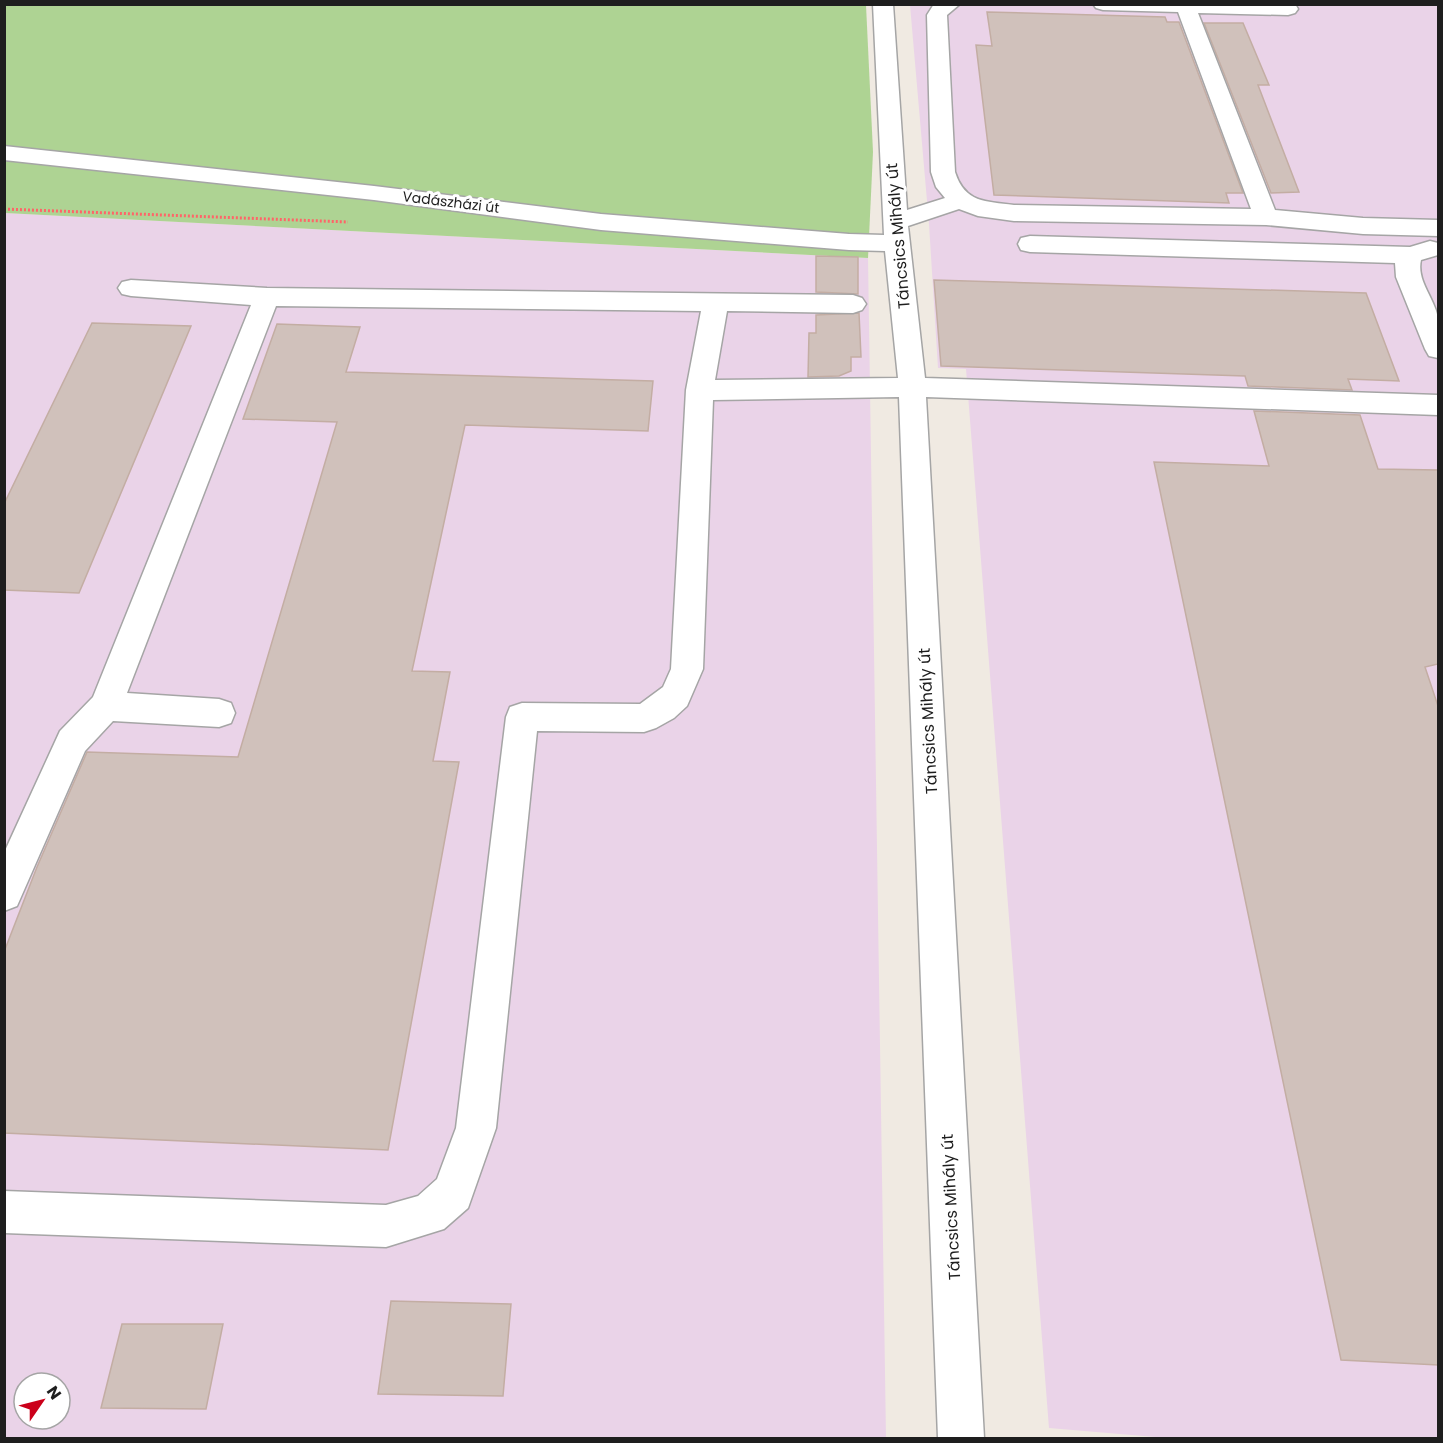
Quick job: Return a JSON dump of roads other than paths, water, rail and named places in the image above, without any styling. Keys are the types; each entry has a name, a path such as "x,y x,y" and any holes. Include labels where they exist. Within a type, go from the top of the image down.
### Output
{"street":[{"name":"Táncsics Mihály út","path":"883,4 897,232 912,387 961,1438"},
{"path":"950,4 942,8 937,15 943,172 948,187 960,201 978,208 1014,213 1266,217 1363,226 1438,228"},
{"path":"1103,4 1288,9"},
{"path":"1186,6 1266,217"},
{"name":"Vadászházi út","path":"4,153 374,193 601,222 849,242 897,232 960,201"},
{"path":"1030,244 1411,255 1438,249"},
{"path":"1411,255 1407,263 1409,277 1438,349"},
{"path":"131,288 267,297 853,304"},
{"path":"4,894 72,741 106,706 267,297"},
{"path":"4,1212 386,1226 429,1214 453,1193 476,1128 522,717 644,718 662,708 675,696 687,669 700,390 716,301"},
{"path":"700,390 912,387 1438,405"},
{"path":"106,706 219,713"}]}
